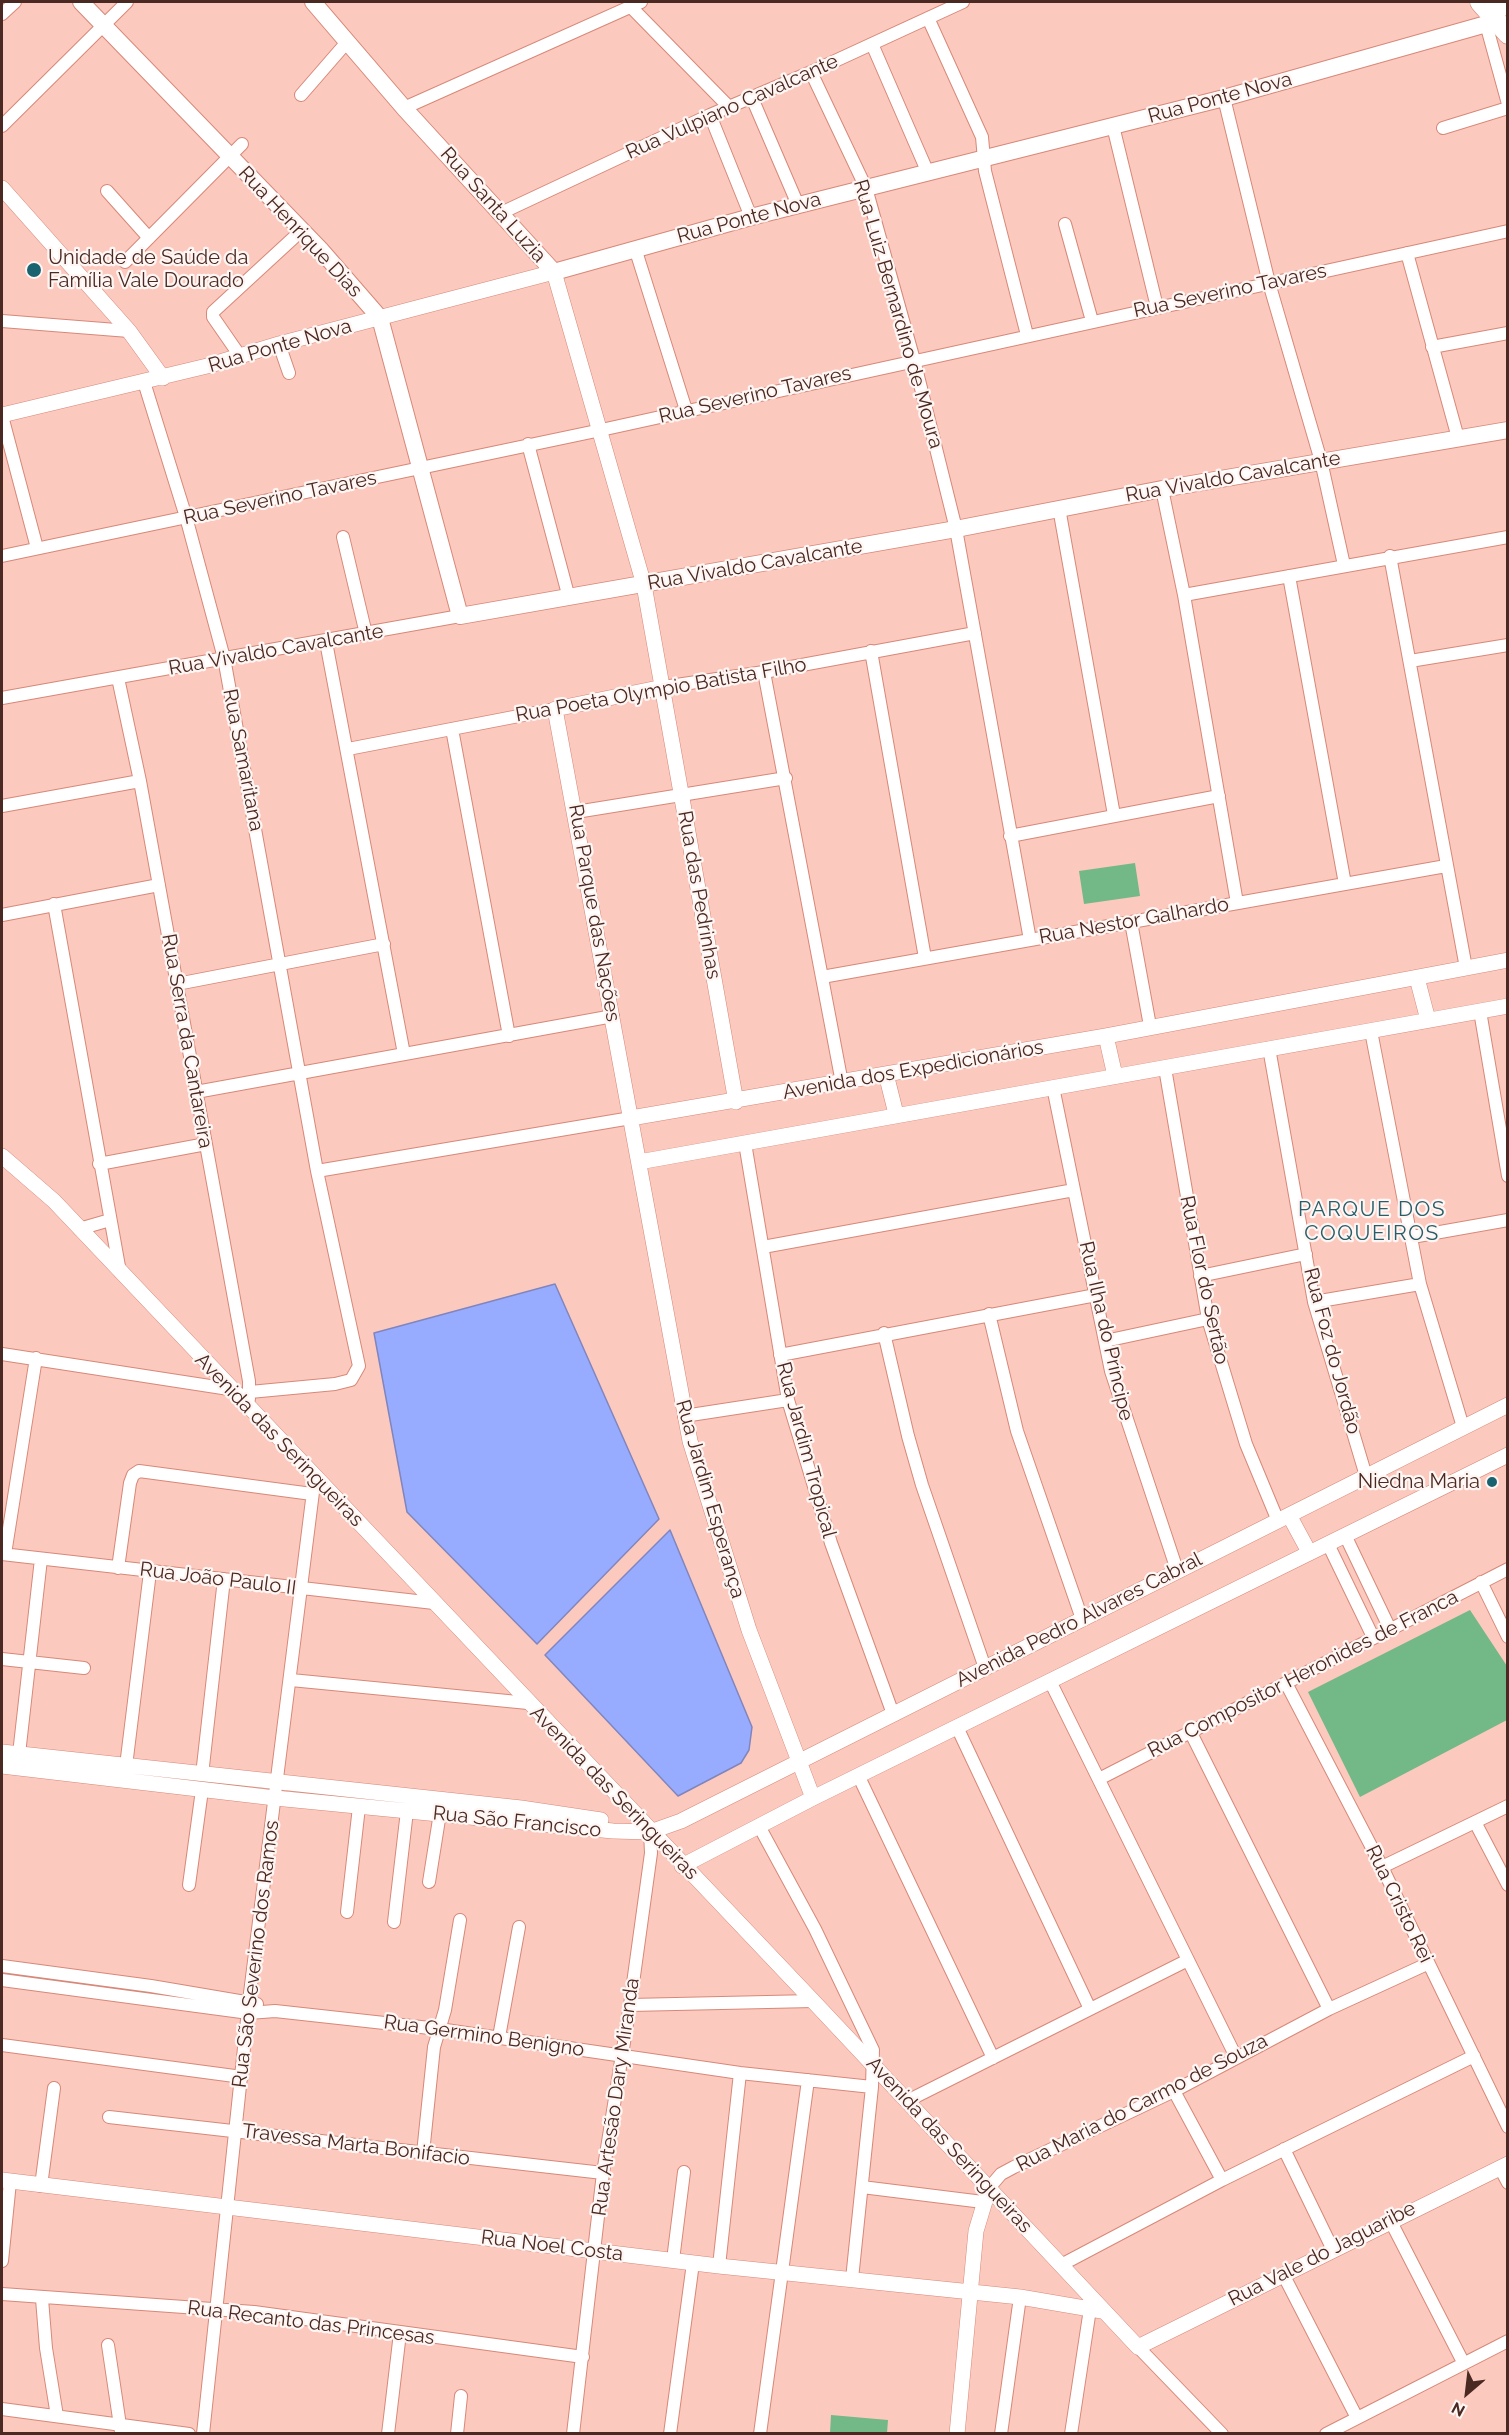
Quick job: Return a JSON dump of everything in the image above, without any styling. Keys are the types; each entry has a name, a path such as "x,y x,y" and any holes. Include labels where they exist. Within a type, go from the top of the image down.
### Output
{"highway":[{"path":"1480,2 1499,21"},
{"path":"1499,21 1503,2"}],"main road":[{"name":"Rua Henrique Dias","path":"81,2 235,150 380,318 460,616"},
{"name":"Rua Santa Luzia","path":"313,2 404,108 554,272"},
{"name":"Rua Ponte Nova","path":"554,272 751,216 1224,98 1499,21"},
{"name":"Rua Vivaldo Cavalcante","path":"460,616 956,529 1162,489 1508,430"}],"street":[{"path":"2,15 15,2"},
{"path":"2,126 127,2"},
{"name":"Rua Vulpiano Cavalcante","path":"501,213 710,115 928,18 941,6 963,2"},
{"path":"404,108 635,4 729,107"},
{"path":"928,18 982,137 985,171 1027,335"},
{"path":"1499,21 1508,104"},
{"path":"301,95 347,42"},
{"path":"872,44 928,173"},
{"name":"Rua Luiz Bernardino de Moura","path":"811,72 866,188 914,360 956,529 1030,940"},
{"path":"752,98 798,205"},
{"path":"1224,98 1269,283 1321,461 1344,565"},
{"path":"1443,128 1508,108"},
{"path":"710,115 751,216"},
{"path":"1113,126 1158,307"},
{"path":"125,262 235,150"},
{"path":"2,188 129,331 163,378"},
{"path":"107,191 149,238"},
{"path":"1065,224 1092,321"},
{"path":"240,356 213,317 213,312 302,230"},
{"name":"Rua Severino Tavares","path":"2,556 601,430 1508,231"},
{"path":"635,248 686,410"},
{"path":"1407,253 1458,438"},
{"name":"Rua Ponte Nova","path":"2,415 163,378 279,344 554,272"},
{"name":"Rua Santa Luzia","path":"554,272 644,585"},
{"path":"2,321 129,331"},
{"path":"1432,347 1508,333"},
{"path":"279,344 288,374"},
{"name":"Rua Samaritana","path":"144,382 186,517 224,658 317,1172 359,1366 354,1377 335,1384 249,1399"},
{"path":"2,415 37,548"},
{"path":"528,444 569,598"},
{"path":"1162,489 1184,595 1237,903"},
{"path":"1059,508 1114,815"},
{"path":"343,537 366,634"},
{"path":"1184,595 1390,556 1508,537"},
{"path":"1390,556 1466,968"},
{"path":"1288,576 1345,884"},
{"name":"Rua das Pedrinhas","path":"644,585 736,1102"},
{"name":"Rua Vivaldo Cavalcante","path":"2,698 326,642 460,616"},
{"name":"Rua Poeta Olympio Batista Filho","path":"348,749 663,687 764,672 975,633"},
{"path":"326,642 404,1054"},
{"path":"1410,661 1508,645"},
{"path":"871,651 925,958"},
{"path":"764,672 786,778 842,1083"},
{"name":"Rua Serra da Cantareira","path":"118,678 140,781 177,984 249,1399"},
{"name":"Rua Parque das Nações","path":"555,709 576,812 631,1118"},
{"path":"452,729 509,1036"},
{"path":"576,812 786,778"},
{"path":"2,806 140,781"},
{"path":"1010,836 1219,796"},
{"name":"Rua Nestor Galhardo","path":"822,977 1446,866"},
{"path":"2,915 159,885"},
{"path":"54,904 120,1274"},
{"path":"1131,922 1150,1026"},
{"path":"177,984 384,944"},
{"name":"Avenida dos Expedicionários","path":"317,1172 736,1102 1106,1036 1508,960"},
{"path":"1417,978 1428,1020"},
{"name":"Avenida dos Expedicionários","path":"639,1162 896,1114 1508,1006"},
{"path":"1480,1011 1507,1172"},
{"path":"196,1092 613,1016"},
{"path":"1371,1031 1420,1284 1463,1427"},
{"path":"1106,1036 1115,1076"},
{"name":"Rua Foz do Jordão","path":"1269,1048 1314,1302 1366,1476"},
{"name":"Rua Flor do Sertão","path":"1165,1068 1208,1319 1246,1444 1283,1518"},
{"path":"886,1074 896,1114"},
{"name":"Rua Ilha do Príncipe","path":"1053,1087 1105,1341 1127,1423 1177,1570"},
{"name":"Rua Jardim Esperança","path":"631,1118 684,1416 717,1534 797,1762 813,1798"},
{"name":"Rua Jardim Tropical","path":"745,1143 788,1400 831,1543 893,1714"},
{"path":"99,1164 206,1144"},
{"name":"Avenida das Seringueiras","path":"2,1156 39,1187 230,1389 249,1399 315,1476 434,1603 874,2065 986,2195 1061,2265 1096,2310 1138,2347 1220,2433"},
{"path":"763,1247 1074,1190"},
{"path":"79,1229 110,1220"},
{"path":"1412,1237 1508,1220"},
{"path":"1200,1276 1306,1254"},
{"path":"1314,1302 1420,1284"},
{"path":"780,1355 884,1333 1096,1295"},
{"path":"989,1314 1017,1431 1082,1619"},
{"path":"1105,1341 1208,1319"},
{"path":"884,1333 922,1485 985,1668"},
{"path":"2,1354 230,1389"},
{"path":"3,1554 36,1358"},
{"path":"684,1416 788,1400"},
{"name":"Avenida Pedro Alvares Cabral","path":"650,1832 681,1821 1508,1405"},
{"name":"Avenida Pedro Alvares Cabral","path":"682,1866 813,1798 1508,1455"},
{"path":"118,1568 133,1475 139,1471 312,1494"},
{"name":"Rua São Severino dos Ramos","path":"203,2433 219,2309 249,2007 315,1476"},
{"path":"1283,1518 1309,1552"},
{"path":"1345,1535 1390,1629"},
{"path":"1328,1544 1373,1638"},
{"name":"Rua João Paulo II","path":"3,1554 434,1603"},
{"path":"20,1754 28,1662 41,1559"},
{"name":"Rua Compositor Heronides de Franca","path":"1100,1779 1508,1569"},
{"path":"126,1766 150,1572"},
{"path":"189,1885 224,1579"},
{"path":"1481,1582 1508,1637"},
{"path":"2,1659 84,1668"},
{"path":"291,1680 528,1703"},
{"path":"1050,1681 1236,2057"},
{"name":"Rua Cristo Rei","path":"1286,1683 1382,1867 1427,1964 1508,2127"},
{"path":"957,1727 1090,2009"},
{"path":"1190,1731 1329,2009"},
{"name":"Rua São Francisco","path":"2,1752 126,1766 202,1783"},
{"name":"Rua São Francisco","path":"2,1766 276,1791 521,1808 614,1822 650,1832"},
{"path":"859,1777 993,2058"},
{"name":"Rua São Francisco","path":"276,1791 359,1807 612,1831 650,1832"},
{"path":"1382,1867 1508,1806"},
{"path":"348,1912 359,1807"},
{"path":"394,1922 407,1811"},
{"path":"429,1882 440,1813"},
{"path":"1475,1822 1508,1885"},
{"path":"759,1826 860,2020 873,2050 874,2065 852,2279"},
{"name":"Rua Artesão Dary Miranda","path":"573,2433 603,2173 651,1853 650,1832"},
{"path":"423,2153 434,2047 445,2010 460,1920"},
{"path":"499,2037 519,1927"},
{"path":"907,2101 1188,1960"},
{"name":"Rua Maria do Carmo de Souza","path":"986,2195 1001,2174 1014,2167 1174,2091 1329,2009 1427,1964"},
{"name":"Rua Germino Benigno","path":"2,1966 275,2011 439,2029 740,2073 872,2086"},
{"name":"Rua Germino Benigno","path":"2,1980 249,2007"},
{"path":"630,2004 813,2001"},
{"path":"2,2045 242,2077"},
{"path":"1061,2265 1222,2180 1474,2056"},
{"path":"719,2266 740,2073"},
{"path":"760,2433 808,2079"},
{"path":"41,2186 54,2088"},
{"path":"1174,2091 1222,2180"},
{"name":"Travessa Marta Bonifacio","path":"109,2117 603,2173"},
{"path":"1284,2149 1332,2250"},
{"path":"1504,2166 1508,2184"},
{"name":"Rua Vale do Jaguaribe","path":"1138,2347 1390,2220 1504,2166"},
{"path":"673,2260 684,2172"},
{"path":"2,2261 6,2181"},
{"name":"Rua Noel Costa","path":"6,2181 719,2266 1020,2297 1096,2310"},
{"path":"862,2187 986,2195 976,2231 957,2433"},
{"path":"1390,2220 1463,2362"},
{"path":"670,2433 693,2263"},
{"path":"1283,2274 1356,2416"},
{"name":"Rua Recanto das Princesas","path":"2,2294 42,2299 219,2309 583,2357"},
{"path":"1001,2433 1020,2297"},
{"path":"42,2299 46,2348 57,2416"},
{"path":"1071,2433 1096,2310"},
{"path":"388,2433 400,2333"},
{"path":"1326,2433 1508,2341"},
{"path":"108,2345 121,2430"},
{"path":"457,2433 461,2396"},
{"path":"2,2409 57,2416 121,2430 189,2433"}],"green space":[{"path":"1135,863 1140,896 1084,904 1079,871"},
{"path":"1470,1610 1507,1666 1507,1720 1360,1797 1308,1692"},
{"path":"831,2415 888,2420 887,2433 830,2433"}],"water":[{"path":"555,1284 659,1519 537,1644 407,1512 374,1333"},
{"path":"670,1530 752,1727 749,1750 741,1763 678,1796 545,1655"}],"place":[{"name":"Unidade de Saúde da Família Vale Dourado","path":"34,270"},
{"name":"Niedna Maria","path":"1492,1482"}],"district":[{"name":"PARQUE DOS COQUEIROS","path":"1372,1222"}]}
